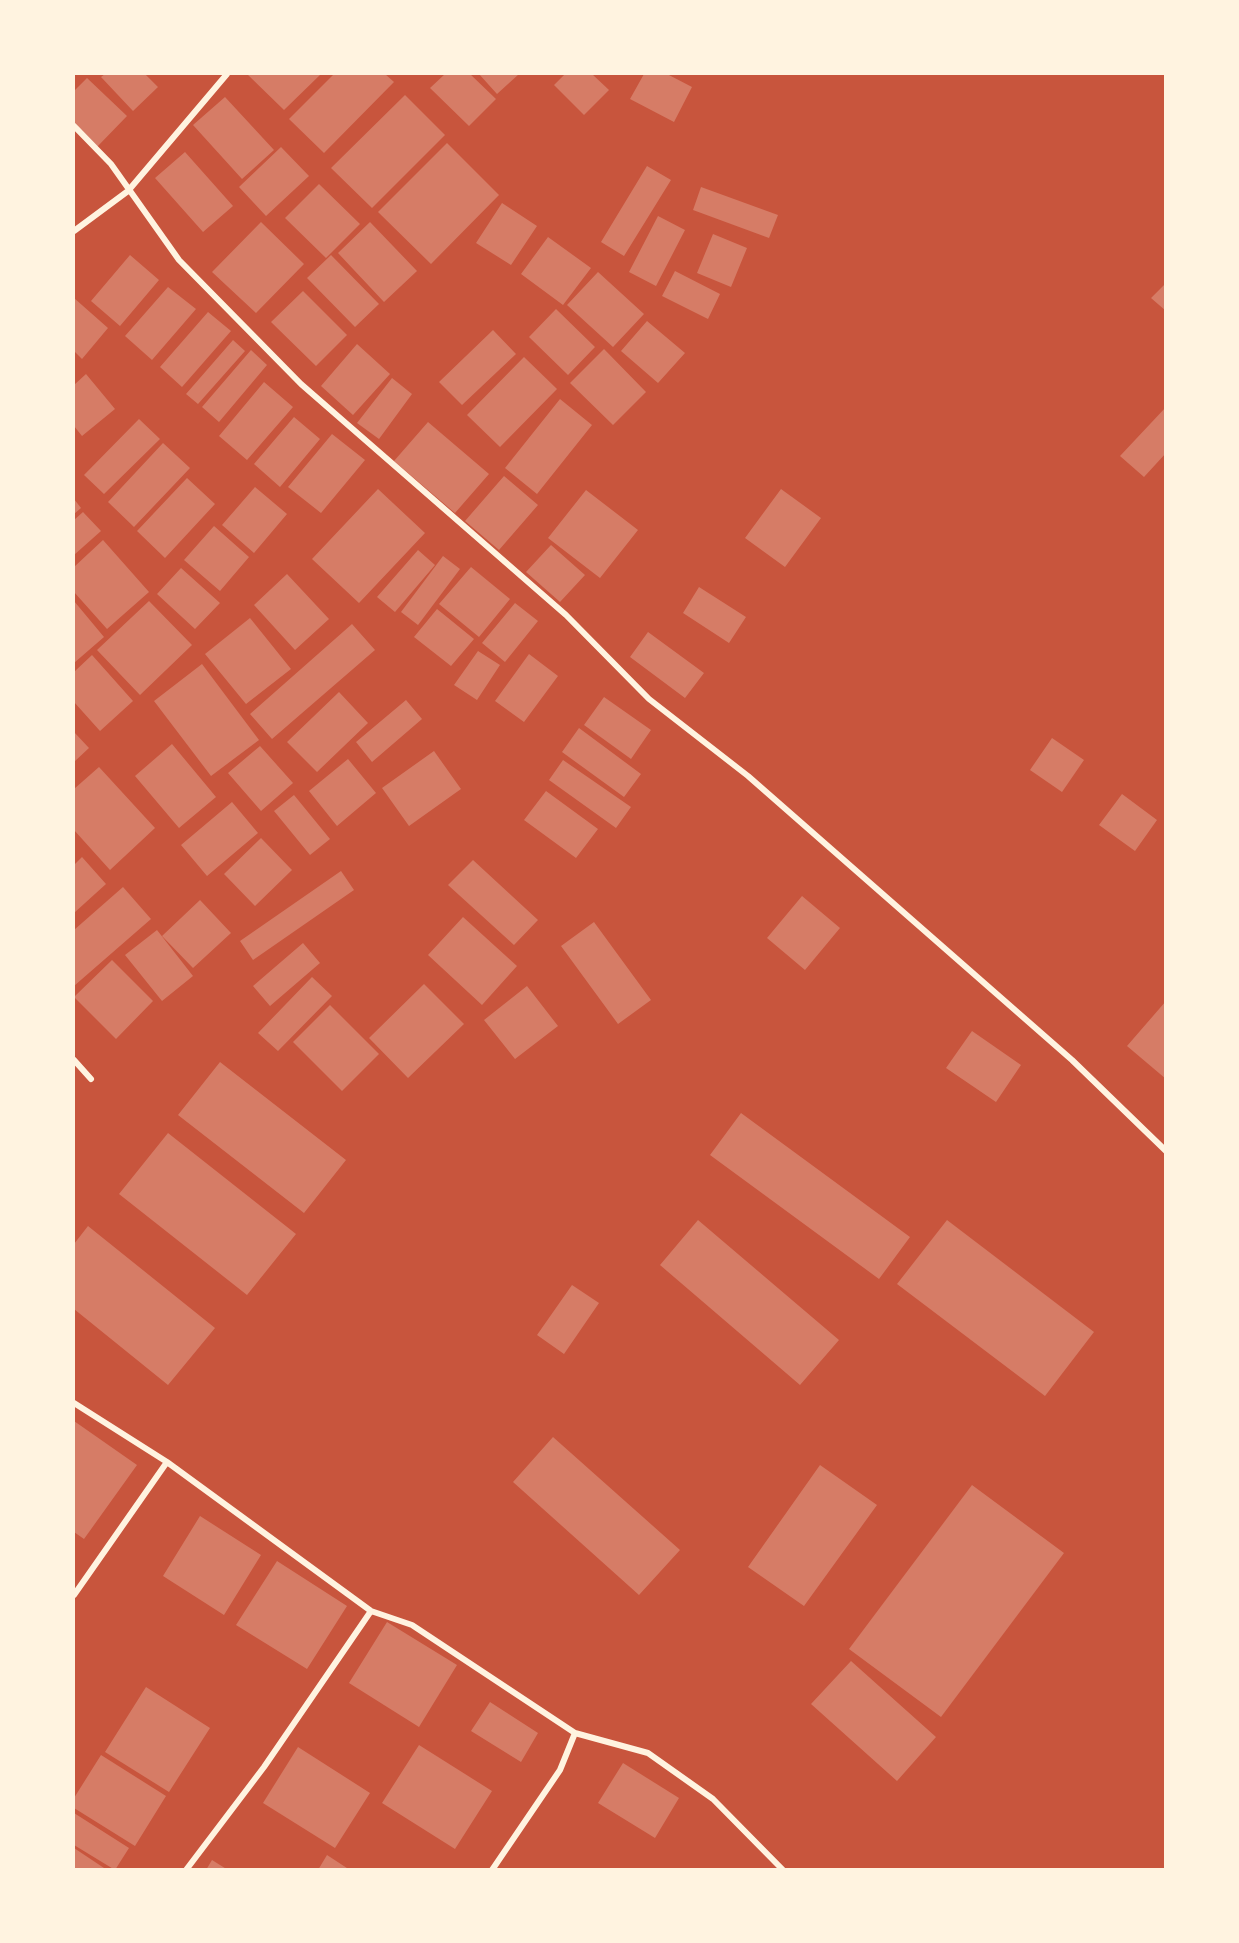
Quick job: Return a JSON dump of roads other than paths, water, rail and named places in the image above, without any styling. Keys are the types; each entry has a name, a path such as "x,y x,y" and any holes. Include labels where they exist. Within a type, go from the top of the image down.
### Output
{"street":[{"path":"74,231 128,191 227,74"},
{"path":"74,126 111,164 179,260 301,384 566,615 649,699 748,776 1072,1060 1166,1151"},
{"path":"74,1060 91,1079"},
{"path":"74,1403 167,1462 371,1611 412,1624 575,1733 648,1753 713,1799 783,1869"},
{"path":"74,1595 167,1462"},
{"path":"186,1869 264,1767 371,1611"},
{"path":"492,1869 560,1770 575,1733"}]}
